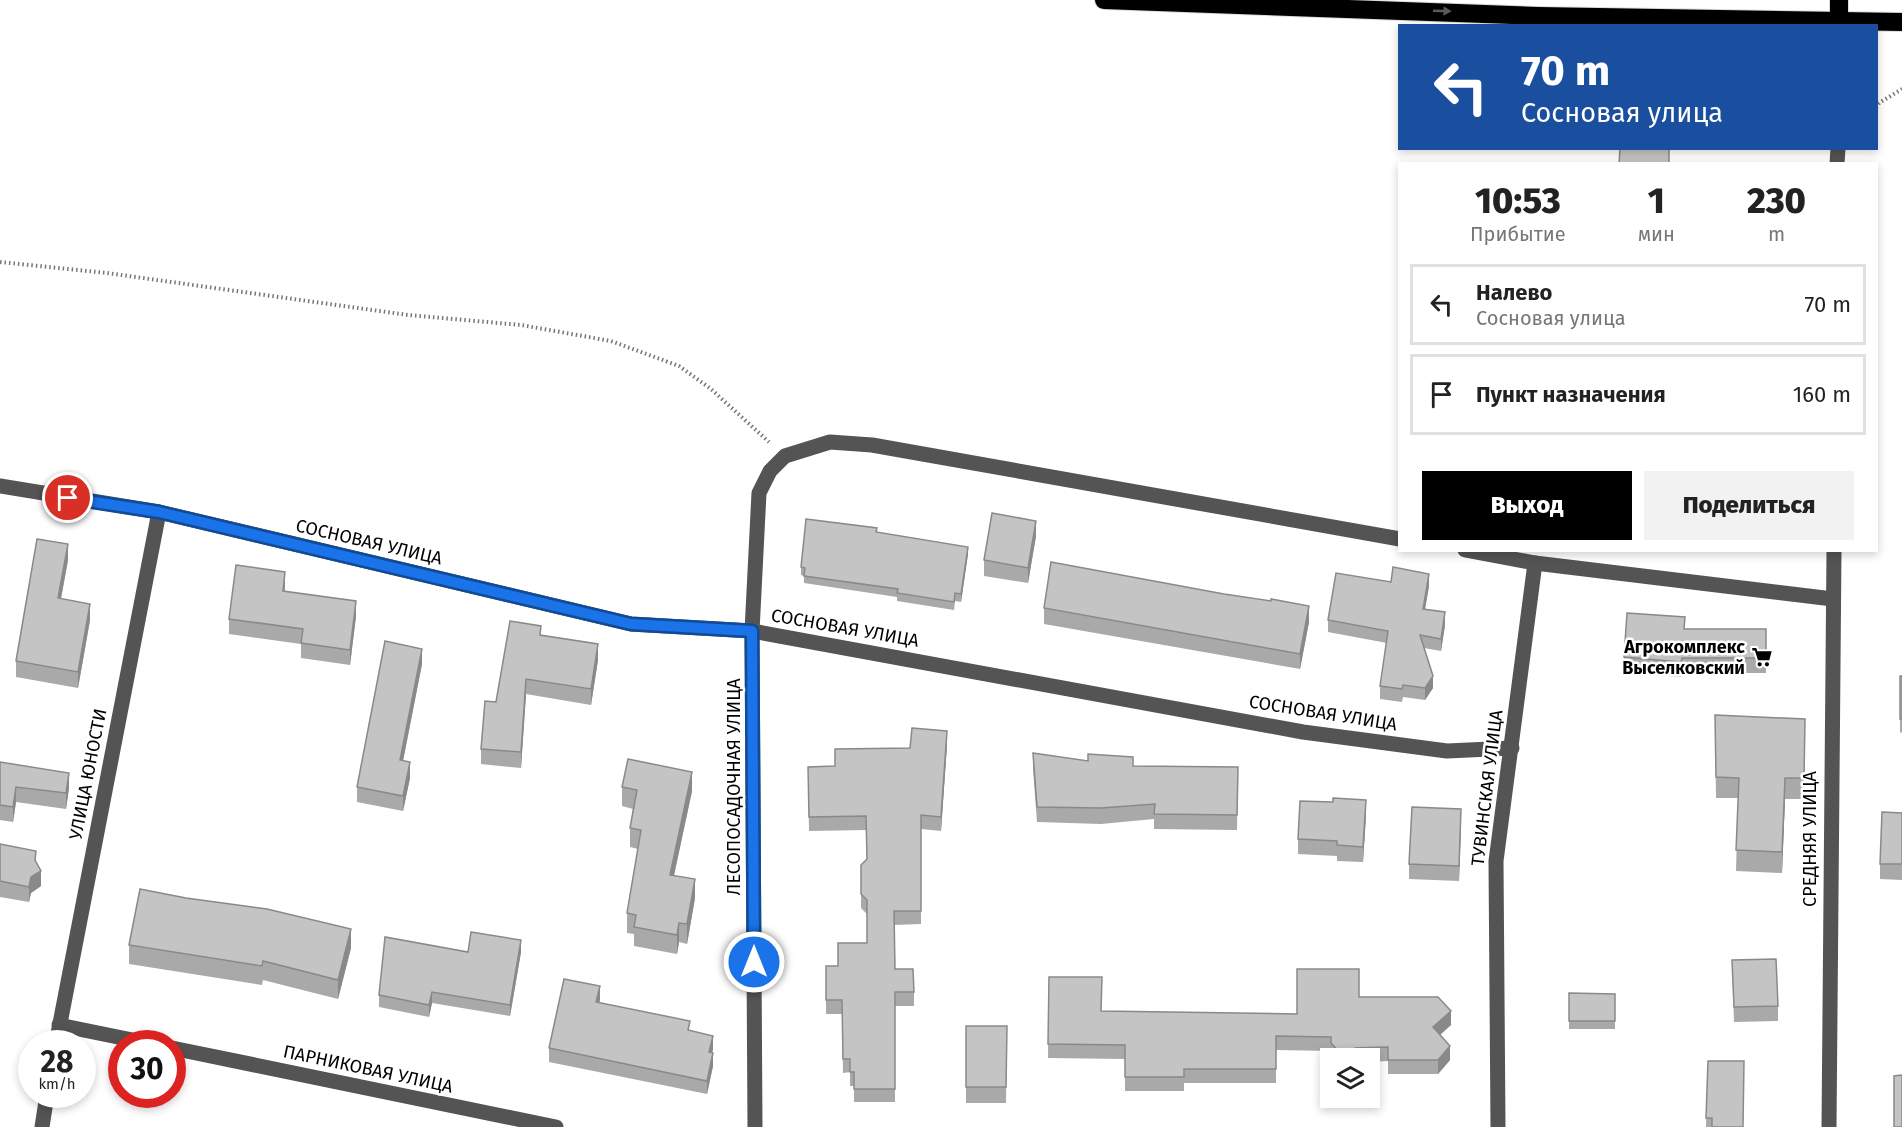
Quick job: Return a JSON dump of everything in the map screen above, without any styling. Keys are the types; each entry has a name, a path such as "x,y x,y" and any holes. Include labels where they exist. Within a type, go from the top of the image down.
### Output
{"highway":[{"path":"1104,0 1538,16 1839,24 1902,22"},
{"path":"1839,0 1839,24"}],"street":[{"path":"785,456 830,442 872,445 1398,539"},
{"name":"ЛЕСОПОСАДОЧНАЯ УЛИЦА","path":"755,1127 752,631 759,493 770,471 785,456"},
{"name":"СОСНОВАЯ УЛИЦА","path":"0,486 159,512 631,624 752,631 1303,732 1447,751 1512,748"},
{"name":"УЛИЦА ЮНОСТИ","path":"58,1030 159,512"},
{"path":"1476,552 1535,563 1833,599"},
{"name":"СРЕДНЯЯ УЛИЦА","path":"1829,1127 1834,552"},
{"name":"ТУВИНСКАЯ УЛИЦА","path":"1498,1127 1496,861 1535,563"},
{"path":"59,1025 108,1035"},
{"name":"ПАРНИКОВАЯ УЛИЦА","path":"186,1051 556,1127"},
{"path":"42,1127 45,1108"}],"path":[{"path":"1878,105 1902,89"},
{"path":"0,262 107,273 408,315 521,325 611,341 678,366 711,389 785,456"}],"building":[{"path":"1620,150 1669,150 1669,162 1619,162"},
{"path":"992,513 1036,521 1028,568 984,560"},
{"path":"806,519 877,528 876,532 968,547 961,594 955,593 954,602 897,593 898,589 804,576 805,568 801,567"},
{"path":"37,539 68,544 58,598 90,604 78,672 16,661"},
{"path":"1051,562 1224,594 1309,606 1300,654 1044,608"},
{"path":"236,565 285,572 283,591 356,601 350,650 301,643 303,629 229,619"},
{"path":"1393,567 1429,574 1423,609 1445,612 1441,639 1420,635 1433,676 1425,688 1403,685 1402,689 1380,686 1388,631 1328,620 1336,573 1391,582"},
{"path":"1627,613 1685,617 1684,629 1766,629 1766,658 1682,658 1681,662 1624,657"},
{"path":"510,621 541,626 540,635 598,644 591,689 526,679 521,752 481,749 485,701 496,702"},
{"path":"385,641 422,649 400,760 410,762 403,796 357,787"},
{"path":"1900,676 1902,676 1902,719 1900,719"},
{"path":"1715,715 1805,719 1804,778 1785,778 1782,852 1736,850 1739,778 1716,777"},
{"path":"912,728 947,731 941,817 921,815 921,911 894,911 895,969 913,969 914,992 895,992 895,1089 854,1089 854,1072 850,1072 850,1059 843,1059 842,1000 826,1000 826,966 838,966 838,943 867,943 867,900 861,894 861,865 867,859 866,816 809,817 808,767 835,766 835,749 910,748"},
{"path":"1033,753 1088,761 1088,754 1133,757 1133,766 1238,767 1237,815 1154,814 1155,804 1101,808 1037,807"},
{"path":"628,759 692,772 670,875 695,879 687,924 679,923 677,935 634,927 636,915 627,913 641,830 630,828 637,790 622,787"},
{"path":"0,762 69,773 66,793 16,787 13,807 0,805"},
{"path":"1333,798 1366,800 1363,847 1337,845 1337,841 1298,839 1300,801 1333,802"},
{"path":"1412,807 1461,809 1459,866 1409,864"},
{"path":"1882,812 1902,813 1902,864 1880,864"},
{"path":"0,844 36,851 35,860 41,871 31,877 29,887 0,881"},
{"path":"140,889 267,909 351,929 338,980 263,961 262,966 129,945"},
{"path":"471,932 521,940 510,1005 432,992 429,1005 379,995 385,937 468,952"},
{"path":"1776,959 1778,1006 1734,1007 1732,960"},
{"path":"1297,969 1359,969 1359,997 1438,997 1451,1011 1433,1027 1450,1046 1438,1060 1388,1060 1388,1047 1336,1048 1331,1043 1331,1037 1276,1036 1276,1069 1184,1069 1184,1077 1125,1077 1125,1045 1048,1044 1049,977 1102,977 1101,1011 1297,1014"},
{"path":"564,979 600,986 596,1002 690,1021 688,1030 713,1036 709,1052 713,1053 707,1081 549,1048"},
{"path":"1569,993 1615,994 1615,1021 1569,1021"},
{"path":"966,1026 1007,1026 1006,1087 966,1087"},
{"path":"1708,1061 1744,1061 1743,1127 1712,1127 1712,1118 1706,1118"},
{"path":"1902,1075 1902,1127 1894,1127 1894,1076"}],"place":[{"name":"Агрокомплекс Выселковский","path":"1762,657"}],"route":[{"path":"68,498 159,512 631,624 752,631 754,962"}]}
